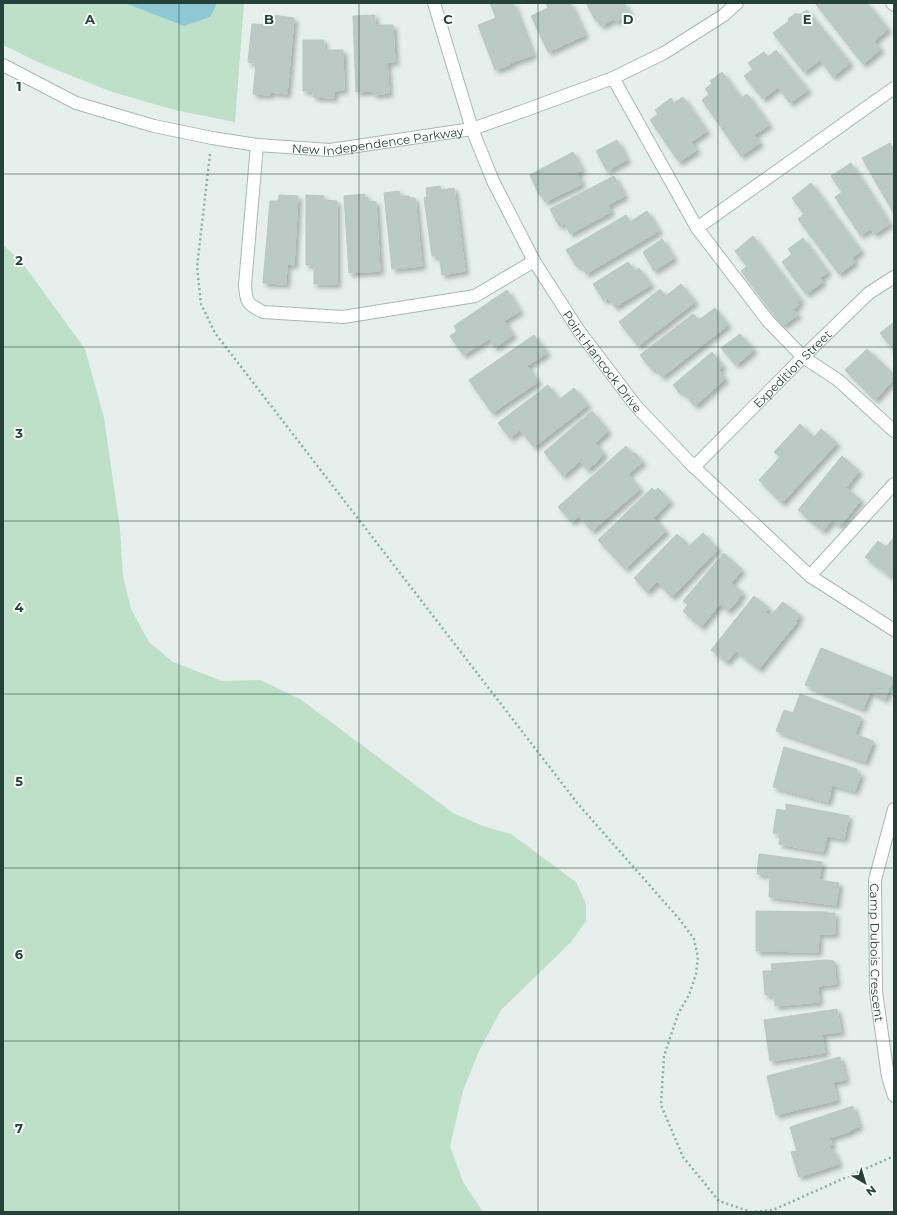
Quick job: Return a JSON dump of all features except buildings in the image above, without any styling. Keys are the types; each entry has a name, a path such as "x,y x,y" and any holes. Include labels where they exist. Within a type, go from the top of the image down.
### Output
{"street":[{"name":"Point Hancock Drive","path":"434,3 472,129 493,181 534,261 579,331 636,406 694,467 810,576 894,630"},
{"name":"New Independence Parkway","path":"3,65 76,103 154,126 256,145 330,150 472,129 613,78 664,53 724,15 737,3"},
{"path":"613,78 697,228 768,320 803,357 838,380 894,431"},
{"path":"697,228 894,88"},
{"path":"256,145 245,284 246,298 252,306 263,312 343,317 475,296 534,261"},
{"name":"Expedition Street","path":"694,467 803,357 869,294 894,277"},
{"path":"810,576 894,484"},
{"name":"Camp Dubois Crescent","path":"894,809 875,880 875,888 876,992 888,1077 894,1096"}],"path":[{"path":"212,138 197,267 201,304 215,333 578,804 681,921 694,939 698,957 696,974 689,995 678,1014 664,1056 661,1098 661,1105 683,1157 719,1201 751,1212 773,1210 894,1156"}],"green space":[{"path":"3,3 244,3 235,122 175,110 112,92 42,64 3,45"},
{"path":"3,245 21,261 85,349 104,418 120,529 123,576 131,609 149,642 173,662 222,681 260,680 300,699 453,813 483,826 511,834 576,882 586,904 586,921 571,942 501,1010 479,1051 463,1091 450,1146 463,1182 483,1212 3,1212"}],"water":[{"path":"125,3 217,3 210,17 184,26"}]}
